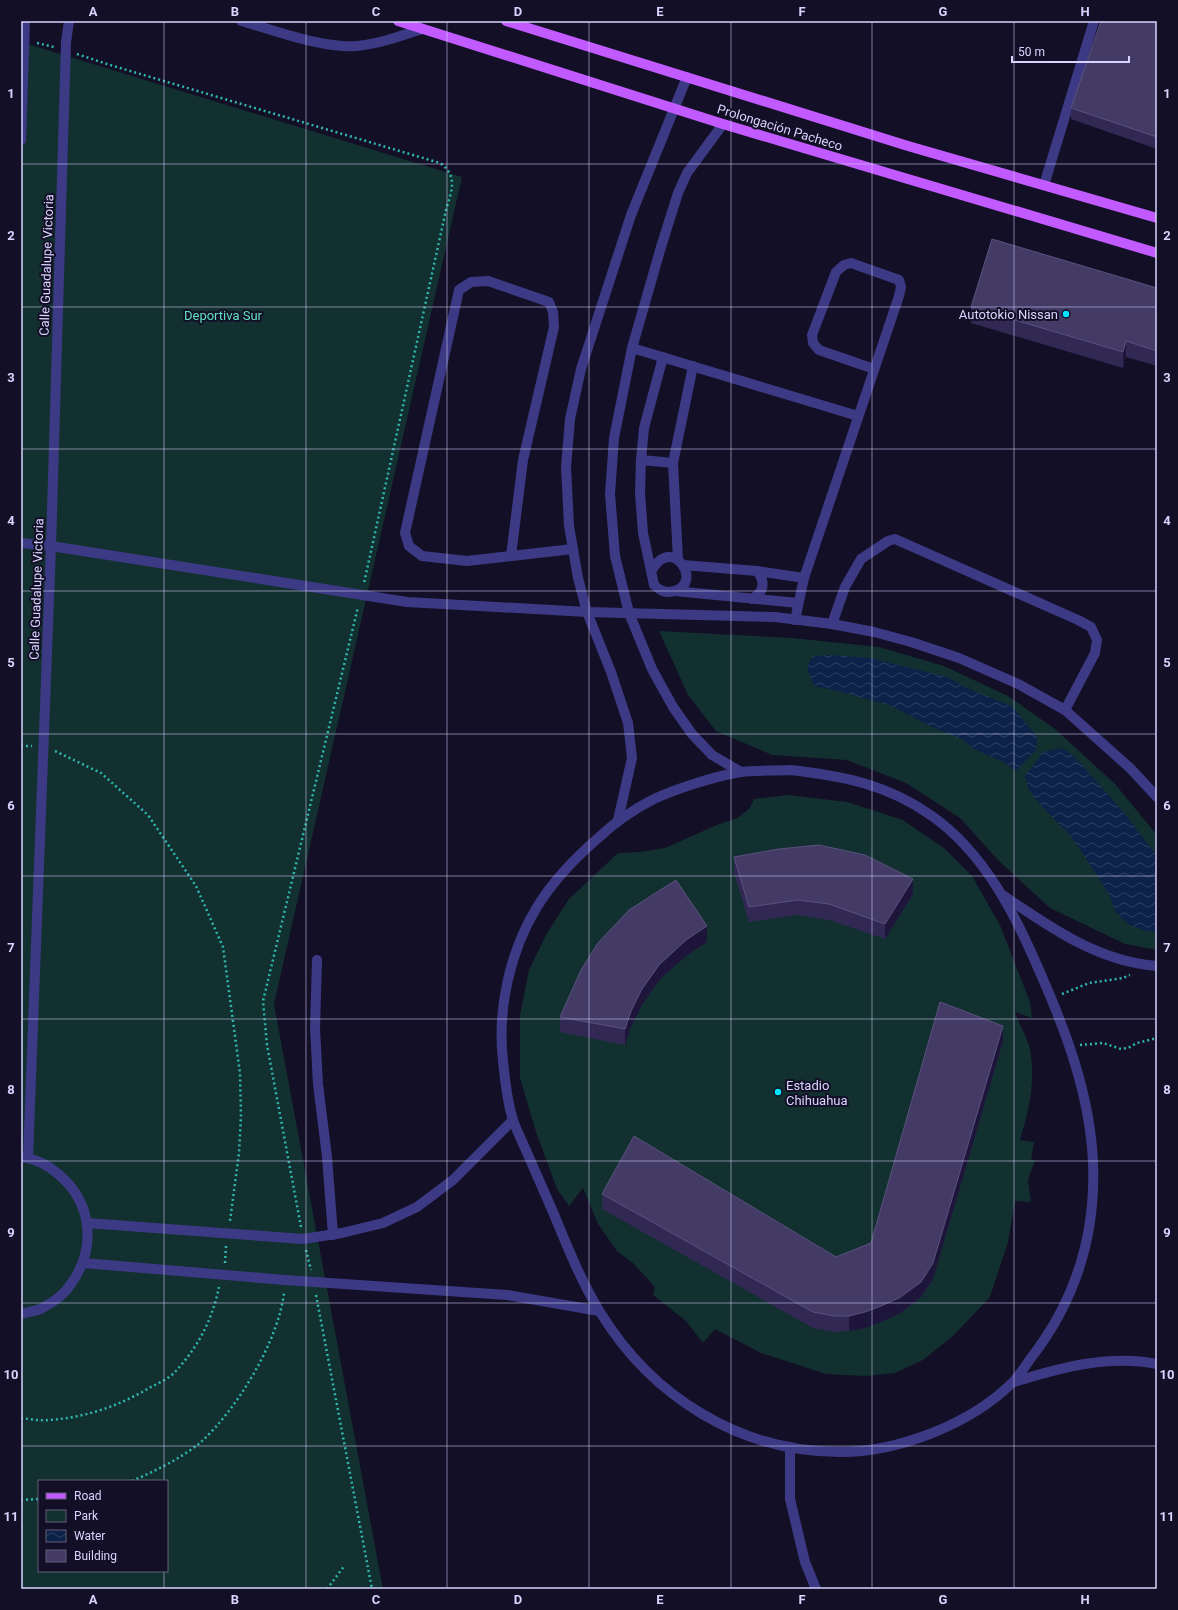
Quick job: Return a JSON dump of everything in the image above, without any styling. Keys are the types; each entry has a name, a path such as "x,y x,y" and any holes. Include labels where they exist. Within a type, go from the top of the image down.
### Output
{"main road":[{"name":"Prolongación Pacheco","path":"398,21 674,107 723,124 1157,253"},
{"name":"Prolongación Pacheco","path":"506,21 908,146 1157,218"}],"lane":[{"path":"21,140 25,21"},
{"name":"Calle Guadalupe Victoria","path":"24,1157 44,746 65,50 69,21"},
{"path":"241,21 327,44 343,46 358,46 378,42 422,29"},
{"path":"1044,185 1094,21"},
{"path":"618,820 632,758 628,722 611,672 587,612 578,578 569,526 566,467 570,419 581,369 631,215 687,77"},
{"path":"723,124 687,173 678,193 660,247 632,348 614,438 610,494 615,556 629,613 652,669 673,707 688,728 712,755 741,772"},
{"path":"795,620 804,578 874,369 901,287 899,280 851,263 844,265 836,272 812,335 813,343 818,350 874,369"},
{"path":"511,556 523,460 554,326 553,312 549,302 488,281 471,282 459,290 405,533 409,546 422,556 467,561 573,549"},
{"path":"632,348 858,416"},
{"path":"663,357 644,428 641,460 640,493 643,532 654,585 660,590 667,592 675,591 798,603"},
{"path":"675,591 682,587 686,580 686,572 681,562 673,463 693,366"},
{"path":"641,460 673,463"},
{"path":"832,624 845,587 861,559 883,544 895,539 1091,627 1097,640 1095,653 1065,710"},
{"path":"21,543 51,546 407,602 587,612 776,617 832,624 897,638 958,658 1018,684 1065,710 1130,768 1157,797"},
{"path":"652,570 658,561 668,557 681,562 804,578"},
{"path":"752,599 759,595 762,590 762,576 757,571"},
{"path":"790,770 826,774 862,782 894,794 930,815 958,837 981,863 1002,895 1030,949 1052,999 1076,1062 1087,1113 1093,1159 1093,1206 1084,1256 1068,1300 1043,1343 1014,1382 988,1403 956,1422 919,1439 884,1448 844,1452 806,1451 773,1444 720,1426 683,1403 652,1377 622,1344 599,1311 570,1255 513,1120 502,1057 502,1012 510,972 521,939 536,908 558,878 586,849 618,820 654,800 691,785 741,772 790,770"},
{"path":"1002,895 1048,926 1084,946 1118,958 1155,966"},
{"path":"317,960 314,1028 318,1084 327,1156 333,1235"},
{"path":"87,1223 303,1239 333,1235 383,1224 417,1207 453,1180 513,1120"},
{"path":"21,1314 44,1307 68,1289 83,1263 88,1243 87,1223 80,1201 68,1182 49,1167 24,1157"},
{"path":"83,1263 285,1280 507,1295 599,1311"},
{"path":"1014,1382 1049,1371 1112,1361 1157,1364"},
{"path":"790,1447 790,1499 805,1562 816,1589"}],"path":[{"path":"24,40 65,50 117,67 440,163 447,168 453,184 361,595 263,1001 267,1046 303,1239 314,1282 372,1589"},
{"path":"21,746 44,746 101,773 148,815 196,886 223,947 240,1073 241,1116 239,1153 230,1223 227,1234 226,1255 215,1309 194,1350 171,1376 132,1398 100,1411 68,1418 47,1420 21,1418"},
{"path":"1052,999 1089,983 1123,978 1155,966"},
{"path":"1070,1045 1103,1043 1121,1049 1157,1038"},
{"path":"134,1480 161,1469 200,1443 222,1420 254,1372 274,1329 283,1299 285,1280"},
{"path":"21,1500 38,1499"},
{"path":"327,1589 345,1565"}],"green space":[{"name":"Deportiva Sur","path":"21,42 462,177 274,1004 383,1589 21,1589"},
{"path":"659,631 792,638 879,647 944,666 1008,696 1055,729 1115,784 1157,835 1157,950 1125,944 1050,908 999,861 960,818 906,783 847,760 772,755 716,731 688,695"},
{"name":"Estadio Chihuahua","path":"789,795 847,802 903,820 945,849 972,876 1000,925 1030,1002 1032,1018 1015,1012 1029,1044 1032,1061 1031,1095 1020,1140 1034,1142 1031,1159 1035,1160 1028,1180 1031,1202 1015,1201 1008,1242 990,1297 954,1335 923,1360 895,1373 865,1376 826,1374 761,1353 715,1329 703,1343 686,1321 653,1295 655,1287 634,1264 617,1251 598,1224 583,1188 569,1206 557,1189 536,1132 520,1078 520,1015 529,970 547,933 569,899 618,853 640,852 665,848 719,824 738,818 750,808 754,799"}],"water":[{"path":"831,655 870,658 947,677 967,688 1012,706 1037,737 1036,750 1016,771 1003,762 976,750 960,738 934,728 889,705 814,686 807,667 813,656"},
{"path":"1062,748 1074,756 1120,808 1157,856 1157,932 1147,931 1129,925 1115,911 1110,896 1071,836 1036,800 1028,788 1025,776 1042,752"}],"building":[{"path":"1101,21 1157,21 1157,137 1071,108"},
{"name":"Autotokio Nissan","path":"992,239 1157,288 1157,351 1126,341 1123,352 971,307"},
{"path":"819,845 865,855 913,879 885,924 829,904 798,900 749,907 734,857 779,849"},
{"path":"676,880 707,926 686,940 659,965 642,989 631,1011 625,1029 560,1017 581,970 598,943 629,910"},
{"path":"940,1002 1003,1026 933,1263 921,1282 899,1298 865,1312 849,1316 834,1316 813,1312 602,1194 634,1136 836,1257 871,1243"}],"place":[{"name":"Autotokio Nissan","path":"1066,314"},
{"name":"Estadio Chihuahua","path":"778,1092"}]}
